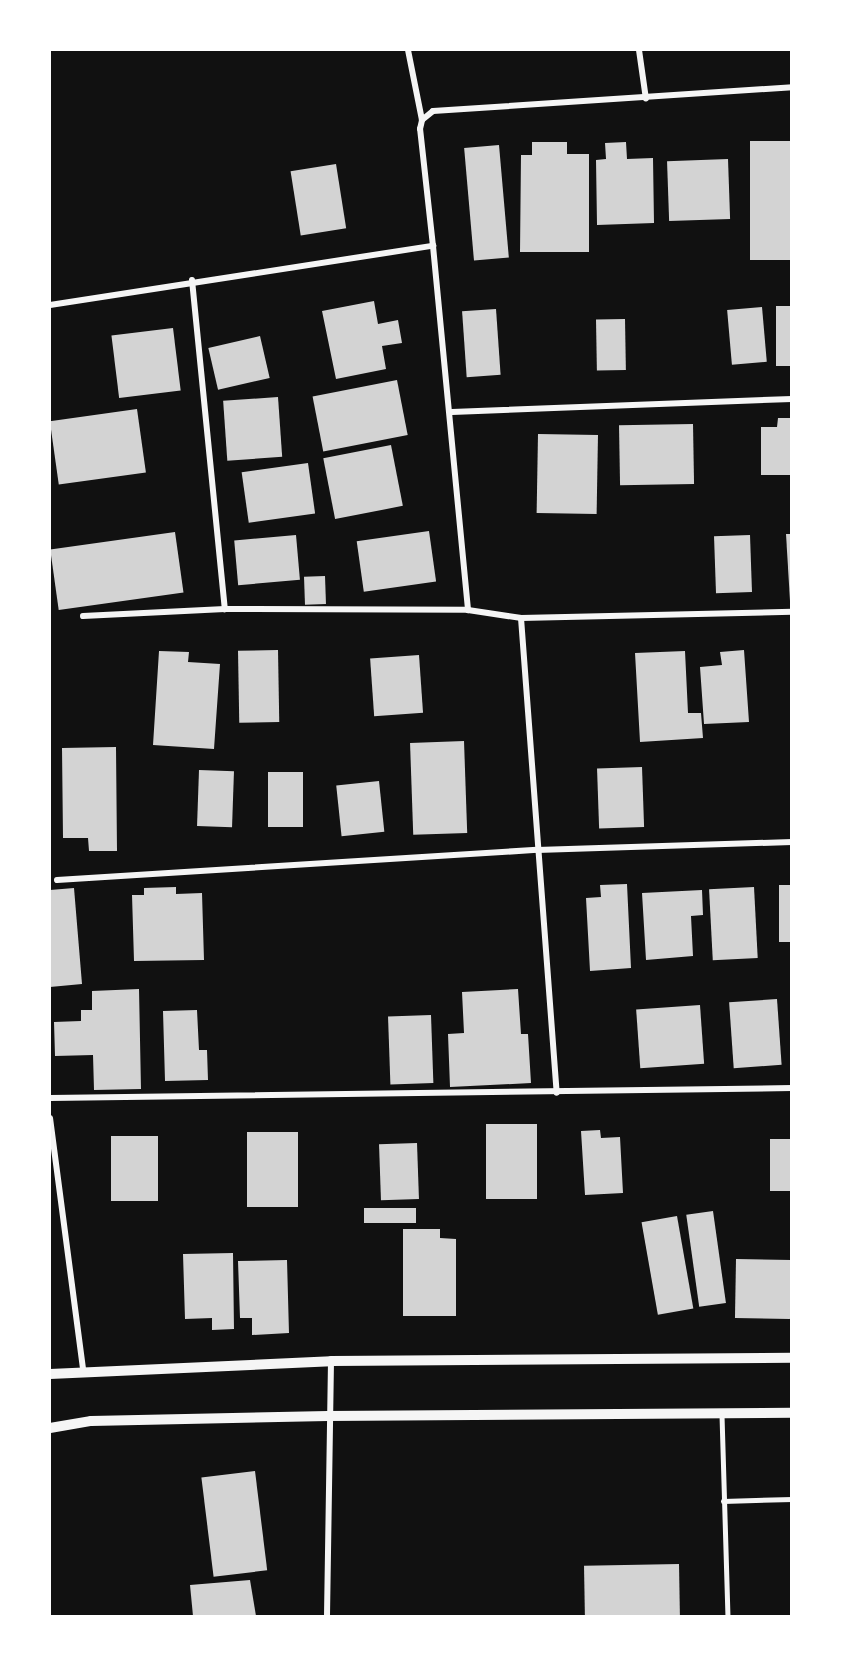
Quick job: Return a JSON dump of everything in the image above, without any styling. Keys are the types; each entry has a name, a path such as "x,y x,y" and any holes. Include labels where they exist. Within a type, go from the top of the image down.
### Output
{"street":[{"path":"408,50 422,120 433,246 452,412 468,610"},
{"path":"639,50 645,99"},
{"path":"422,120 433,111 645,99 792,87"},
{"path":"50,305 192,280 433,246"},
{"path":"192,280 225,609"},
{"path":"452,412 792,399"},
{"path":"83,616 225,609 468,610 521,618 792,612"},
{"path":"521,618 557,1094"},
{"path":"57,880 537,850 792,842"},
{"path":"50,1098 557,1094 792,1088"},
{"path":"50,1118 83,1369"},
{"path":"50,1374 83,1369 331,1361 792,1358"},
{"path":"327,1617 328,1416 331,1361"},
{"path":"50,1428 91,1421 328,1416 792,1413"}],"lane":[{"path":"722,1412 721,1447 728,1617"},
{"path":"723,1501 792,1499"}],"building":[{"path":"750,141 792,141 792,260 750,260"},
{"path":"532,142 567,142 567,154 589,154 589,252 520,252 521,155 532,155"},
{"path":"626,142 627,159 653,158 654,223 597,225 596,160 606,159 605,143"},
{"path":"499,145 509,258 474,261 464,148"},
{"path":"728,159 730,219 669,221 667,161"},
{"path":"336,164 346,228 301,235 291,171"},
{"path":"374,301 378,324 398,320 402,343 382,346 386,369 336,379 322,311"},
{"path":"776,306 792,306 792,366 776,366"},
{"path":"762,307 767,362 732,365 727,310"},
{"path":"496,309 501,375 467,377 462,311"},
{"path":"625,319 626,370 597,370 596,320"},
{"path":"173,328 181,391 119,398 111,336"},
{"path":"260,336 270,378 218,390 208,348"},
{"path":"397,380 408,435 323,451 313,396"},
{"path":"278,397 282,457 227,461 223,401"},
{"path":"137,409 146,472 59,485 50,421"},
{"path":"778,418 792,418 792,475 761,475 761,427 777,427"},
{"path":"693,424 694,484 620,485 619,425"},
{"path":"538,434 598,435 597,514 537,513"},
{"path":"391,445 403,506 335,519 323,458"},
{"path":"308,463 315,514 249,523 242,472"},
{"path":"429,531 436,582 364,592 357,541"},
{"path":"175,532 183,592 59,610 50,550"},
{"path":"786,534 792,534 792,601 790,601"},
{"path":"296,535 300,580 238,585 234,540"},
{"path":"750,535 752,592 716,593 714,536"},
{"path":"325,576 326,604 305,605 304,577"},
{"path":"278,650 279,722 239,723 238,651"},
{"path":"744,650 749,722 704,724 700,667 722,665 720,652"},
{"path":"159,651 189,652 188,662 220,664 214,749 153,745"},
{"path":"685,651 688,713 701,713 703,738 640,742 635,653"},
{"path":"419,655 423,713 374,716 370,658"},
{"path":"464,741 467,833 413,835 410,743"},
{"path":"116,747 117,851 89,851 88,838 63,838 62,748"},
{"path":"642,767 644,827 599,829 597,769"},
{"path":"199,770 234,771 232,827 197,826"},
{"path":"268,772 303,772 303,827 268,827"},
{"path":"379,781 384,832 342,836 336,785"},
{"path":"627,884 631,968 590,971 586,898 601,897 600,885"},
{"path":"779,885 792,885 792,942 779,942"},
{"path":"176,887 176,894 202,893 204,960 134,961 132,895 144,895 144,888"},
{"path":"754,887 758,958 713,960 709,889"},
{"path":"74,888 82,984 50,987 50,890"},
{"path":"702,890 703,915 691,916 693,956 646,960 642,893"},
{"path":"139,989 141,1089 94,1090 93,1055 55,1056 54,1022 81,1021 81,1010 92,1010 92,991"},
{"path":"518,989 521,1034 528,1034 531,1083 450,1087 448,1034 464,1033 462,992"},
{"path":"777,999 782,1065 734,1068 729,1002"},
{"path":"700,1005 704,1064 640,1068 636,1009"},
{"path":"197,1010 199,1050 207,1050 208,1080 165,1081 163,1011"},
{"path":"431,1015 433,1083 390,1084 388,1017"},
{"path":"486,1124 537,1124 537,1199 486,1199"},
{"path":"600,1130 601,1138 620,1137 623,1193 585,1195 581,1131"},
{"path":"247,1132 298,1132 298,1207 247,1207"},
{"path":"111,1136 158,1136 158,1201 111,1201"},
{"path":"770,1139 792,1139 792,1191 770,1191"},
{"path":"417,1143 419,1199 381,1200 379,1144"},
{"path":"364,1208 416,1208 416,1223 364,1223"},
{"path":"713,1211 726,1303 699,1307 686,1215"},
{"path":"677,1216 693,1309 658,1315 642,1222"},
{"path":"403,1229 440,1229 440,1238 456,1239 456,1316 403,1316"},
{"path":"233,1253 234,1329 212,1330 212,1318 185,1319 183,1254"},
{"path":"736,1259 791,1260 790,1319 735,1318"},
{"path":"287,1260 289,1333 252,1335 252,1318 240,1318 238,1261"},
{"path":"255,1471 267,1570 214,1577 201,1478"},
{"path":"679,1564 680,1616 585,1616 584,1566"},
{"path":"250,1580 256,1616 193,1616 190,1585"}]}
